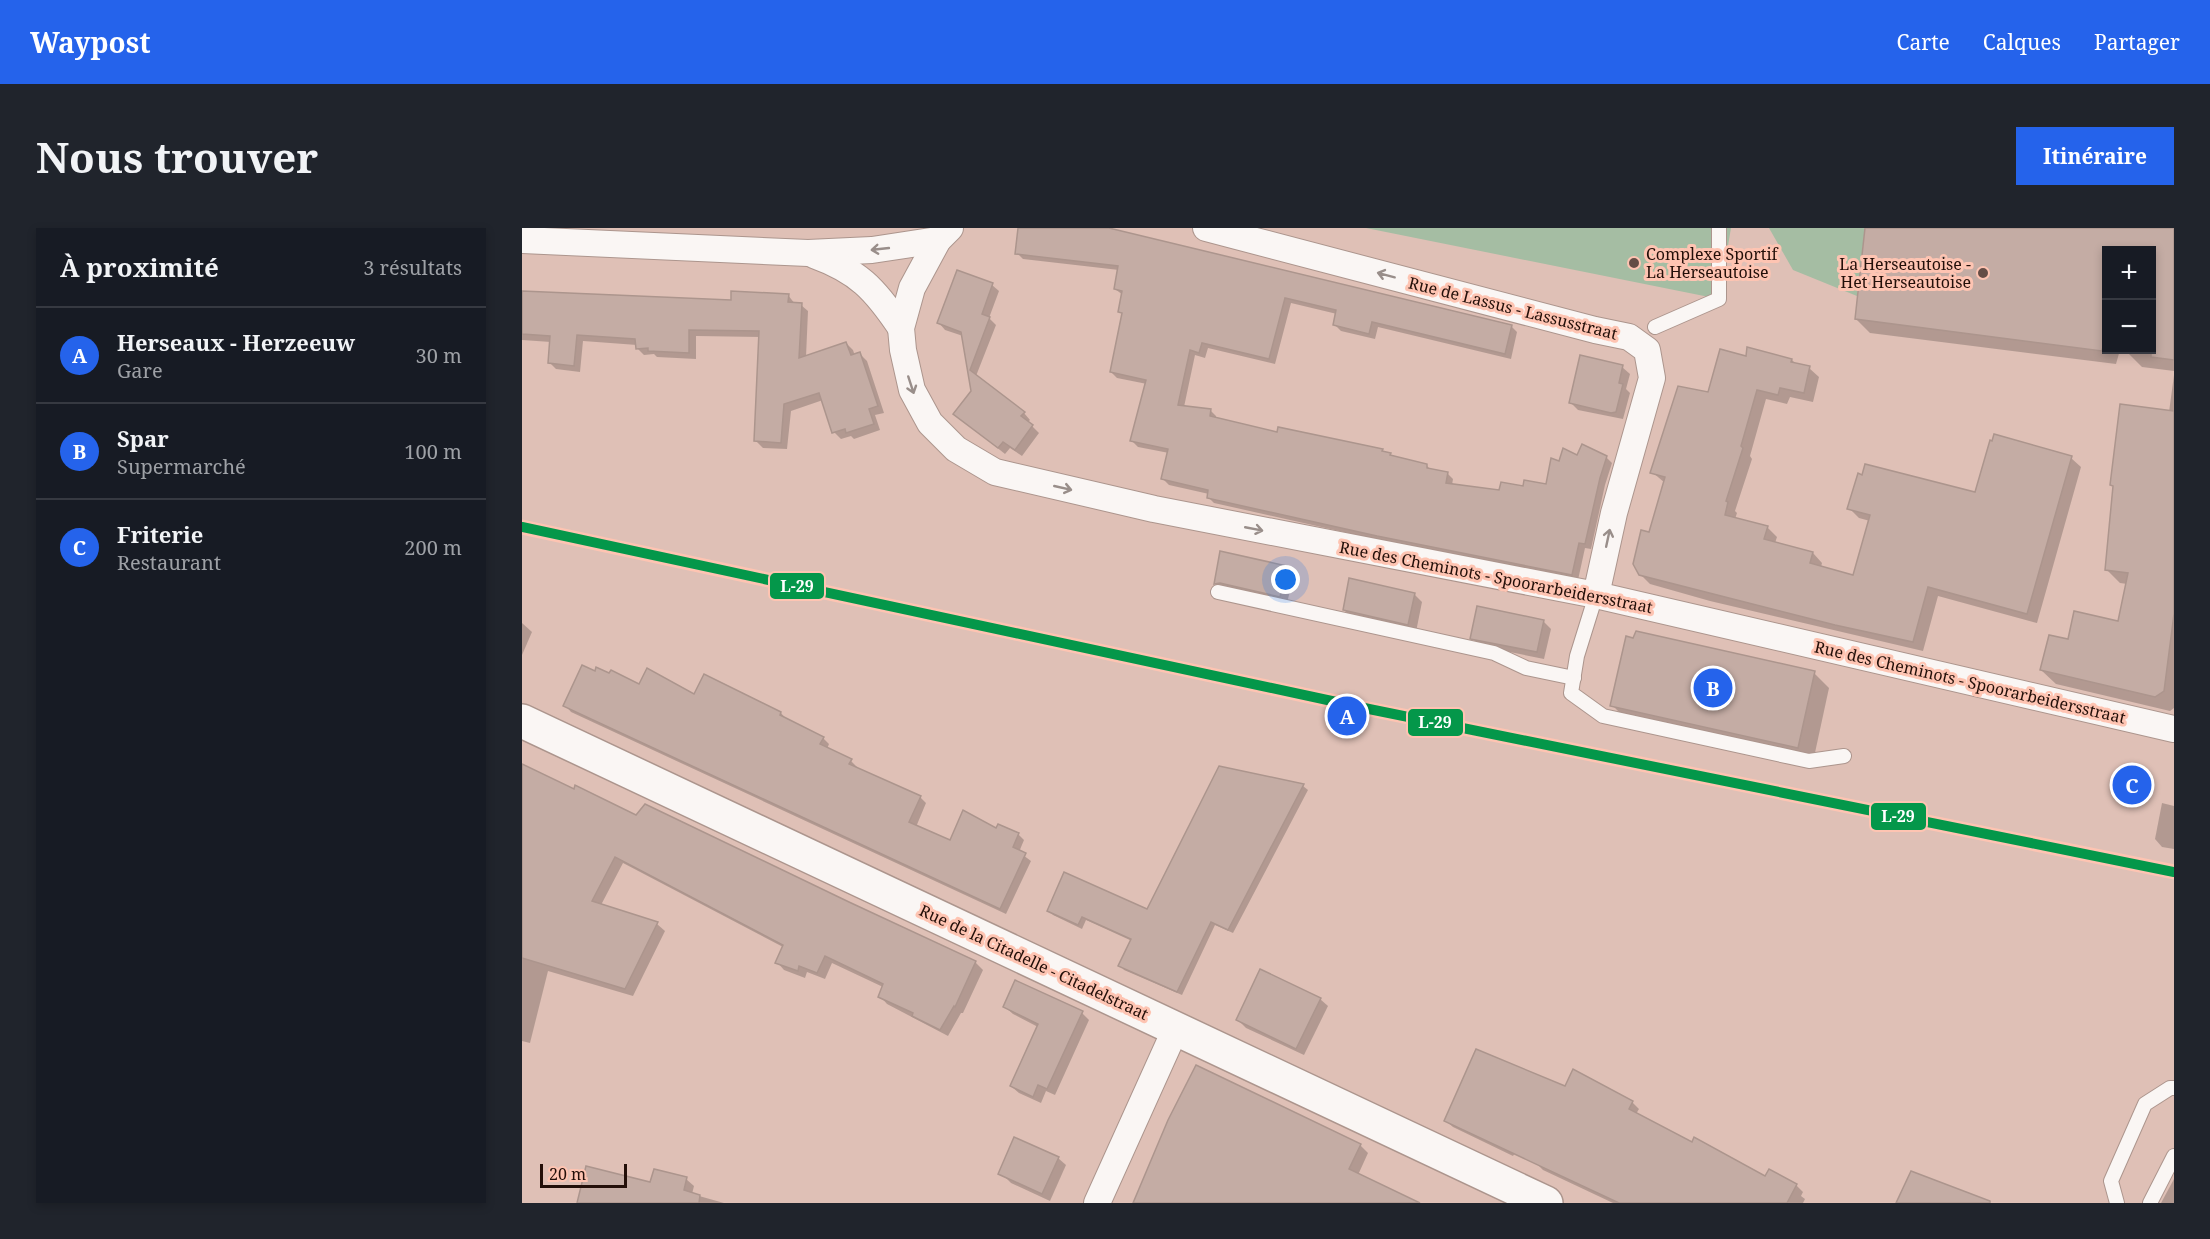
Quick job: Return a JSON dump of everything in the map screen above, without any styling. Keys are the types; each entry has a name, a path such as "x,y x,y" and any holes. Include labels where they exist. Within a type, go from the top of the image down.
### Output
{"street":[{"name":"Rue de Lassus - Lassusstraat","path":"1206,228 1270,236 1584,327 1629,337 1647,350 1652,378 1614,513 1596,595"},
{"path":"522,240 808,253 872,250 944,234"},
{"path":"901,328 912,288 944,234"},
{"path":"808,253 838,264 872,288 883,300 901,328"},
{"name":"Rue des Cheminots - Spoorarbeidersstraat","path":"901,328 903,350 912,390 930,423 956,449 995,472 1154,509 1596,595 2174,729"},
{"name":"Rue de la Citadelle - Citadelstraat","path":"522,721 1546,1203"},
{"path":"1097,1203 1176,1028"}],"lane":[{"path":"1655,327 1719,299 1719,228"},
{"path":"1218,592 1494,653 1526,669 1574,678"},
{"path":"1596,595 1577,656 1571,693 1603,716 1809,761 1844,756"},
{"path":"2117,1203 2111,1181 2145,1104 2170,1088 2174,1088"},
{"path":"2150,1203 2174,1156"}],"green space":[{"name":"Complexe Sportif La Herseautoise","path":"1366,228 1731,228 1719,299"},
{"path":"1769,228 1865,228 1857,296 1793,270"}],"building":[{"path":"1018,228 1109,228 1512,325 1505,354 1372,322 1369,334 1333,325 1336,310 1285,298 1269,359 1202,343 1199,353 1190,350 1178,405 1211,409 1210,416 1277,432 1278,427 1383,449 1382,451 1391,453 1390,455 1427,464 1427,468 1448,472 1446,483 1499,490 1501,482 1523,486 1524,480 1546,484 1551,458 1559,461 1563,448 1577,455 1582,444 1607,456 1585,544 1579,543 1572,575 1377,536 1207,498 1208,490 1161,479 1168,449 1130,441 1146,380 1110,372 1122,313 1118,312 1122,291 1114,289 1118,266 1015,254"},
{"name":"La Herseautoise - Het Herseautoise","path":"1865,228 2174,228 2174,360 2151,357 2151,354 2156,354 2156,246 2102,246 2102,351 1855,319"},
{"path":"957,270 993,283 982,314 990,317 970,370 1025,412 1021,416 1033,425 1015,450 1003,442 998,448 953,414 971,391 961,332 937,323"},
{"path":"522,291 731,300 731,291 789,294 788,302 802,303 799,358 846,342 851,355 860,352 878,406 869,409 874,424 846,433 845,429 832,433 819,393 784,404 781,443 754,441 759,331 689,330 689,353 648,351 648,348 636,349 635,339 577,335 574,366 548,363 550,336 522,334"},
{"path":"1747,347 1810,366 1804,393 1780,388 1778,395 1757,390 1741,446 1743,448 1726,501 1728,502 1725,515 1768,526 1764,539 1813,552 1810,563 1853,575 1870,515 1847,509 1858,473 1862,475 1865,464 1975,492 1990,440 1992,441 1994,434 2072,456 2027,614 1928,587 1913,642 1835,625 1639,575 1633,564 1641,530 1649,532 1665,477 1650,473 1678,386 1708,392 1720,349 1746,356"},
{"path":"1580,355 1623,365 1619,383 1623,384 1616,412 1611,413 1569,403"},
{"path":"2120,404 2174,411 2174,614 2164,691 2155,697 2040,670 2049,635 2068,639 2074,611 2118,621 2128,573 2105,570 2113,486 2110,485"},
{"path":"1220,551 1287,566 1280,597 1220,583 1214,584"},
{"path":"1349,578 1415,593 1408,625 1343,610"},
{"path":"1477,606 1544,620 1537,652 1470,639"},
{"path":"1636,631 1815,671 1798,748 1610,706 1626,636 1633,638"},
{"path":"582,665 595,671 596,667 609,673 611,670 639,684 647,668 694,694 704,674 781,712 780,715 824,737 820,744 852,759 849,764 921,796 909,822 950,840 963,810 996,828 998,824 1019,833 1013,847 1026,853 1000,909 563,706"},
{"path":"522,764 574,789 575,785 636,815 645,804 976,961 955,1007 940,1030 912,1016 913,1013 878,997 883,984 825,956 817,973 799,966 798,971 775,963 783,945 615,857 592,901 658,922 625,989 522,958"},
{"path":"1219,766 1304,784 1228,930 1211,922 1177,992 1118,966 1131,939 1082,917 1078,925 1047,911 1064,872 1147,909"},
{"path":"1260,969 1321,998 1296,1049 1236,1020"},
{"path":"1015,980 1083,1011 1047,1089 1038,1085 1033,1097 1010,1086 1038,1024 1003,1007"},
{"path":"1476,1049 1565,1086 1573,1069 1633,1101 1629,1109 1692,1142 1694,1137 1765,1176 1769,1169 1797,1184 1787,1203 1619,1203 1444,1121"},
{"path":"1196,1065 1361,1144 1349,1169 1420,1203 1133,1203 1168,1120"},
{"path":"1014,1137 1059,1157 1042,1194 998,1174"},
{"path":"586,1166 650,1182 654,1169 687,1177 684,1190 700,1195 699,1203 577,1203"},
{"path":"1911,1171 1990,1201 1990,1203 1896,1203"}],"transit line":[{"name":"L-29","path":"522,527 1369,709 2174,872"}],"place":[{"name":"Complexe Sportif La Herseautoise","path":"1634,263"},
{"name":"La Herseautoise - Het Herseautoise","path":"1983,273"},
{"name":"Spar","path":"1713,688"},
{"name":"Herseaux - Herzeeuw","path":"1347,716"},
{"name":"Friterie","path":"2132,785"}]}
